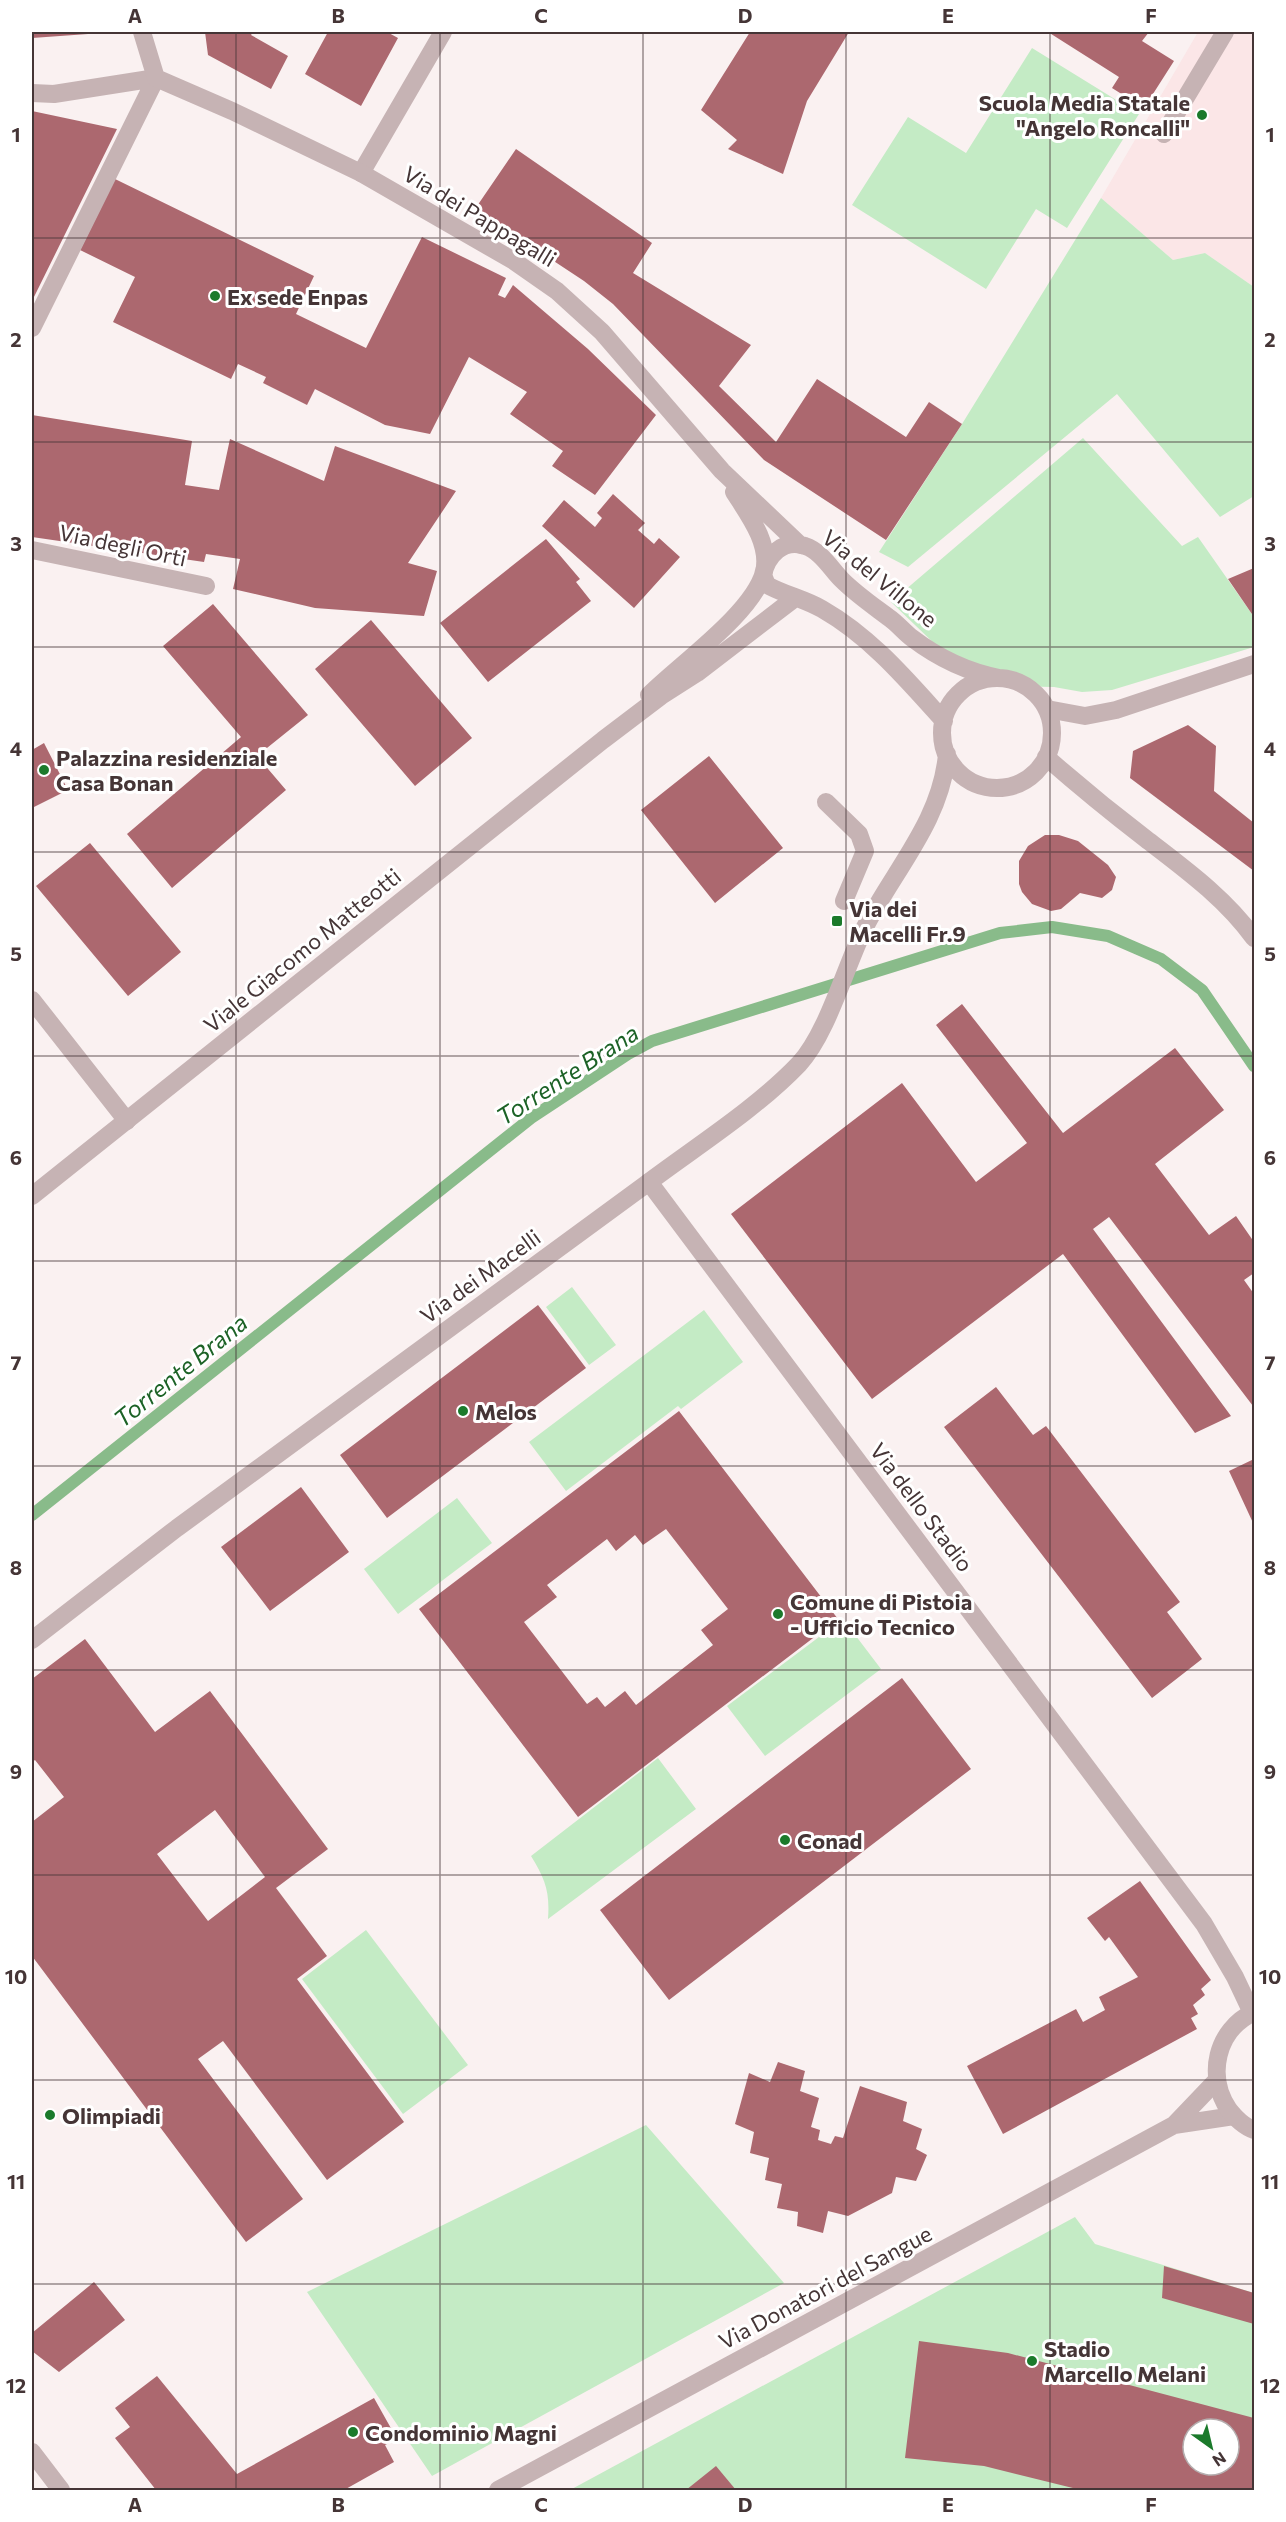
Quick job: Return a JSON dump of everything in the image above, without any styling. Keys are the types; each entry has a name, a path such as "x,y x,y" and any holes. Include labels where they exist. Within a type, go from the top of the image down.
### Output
{"street":[{"path":"32,328 156,78 142,32"},
{"path":"361,173 443,32"},
{"path":"1164,134 1225,32"},
{"path":"32,93 54,94 156,78"},
{"name":"Via dei Pappagalli","path":"156,78 232,111 361,173 514,261 564,297 602,332 722,471"},
{"path":"722,471 800,545"},
{"path":"722,471 760,537 764,580 768,585 822,609 854,631 891,662 944,721"},
{"name":"Via del Villone","path":"603,740 655,688 737,614 764,571 769,557 780,548 795,544 807,546 820,555 841,579 913,639 955,664 980,674 999,678"},
{"name":"Via degli Orti","path":"32,550 206,586"},
{"path":"603,740 795,598"},
{"path":"1047,709 1085,716 1106,712 1254,664"},
{"path":"999,678 1022,683 1038,695 1047,709 1052,727 1052,743 1040,768 1025,781 1010,787 990,788 964,777 947,754 943,740 944,721 951,703 965,688 978,681 999,678"},
{"name":"Viale Giacomo Matteotti","path":"32,1196 603,740"},
{"name":"Via dei Macelli","path":"32,1640 177,1528 732,1120 786,1076 815,1042 864,928 926,826 938,801 945,777 947,754"},
{"path":"1046,758 1088,794 1200,881 1225,904 1254,938"},
{"path":"826,802 859,834 865,851 844,901"},
{"path":"32,1000 127,1121"},
{"name":"Via dello Stadio","path":"649,1182 1204,1924 1253,2012"},
{"path":"1253,2012 1238,2022 1223,2041 1216,2061 1216,2081 1221,2099 1234,2116 1254,2130"},
{"name":"Via Donatori del Sangue","path":"498,2490 1174,2125 1216,2081"},
{"name":"Via Donatori del Sangue","path":"1174,2125 1234,2116"},
{"path":"32,2452 62,2490"}],"shaded area":[{"name":"Scuola Media Statale \"Angelo Roncalli\"","path":"1198,32 1254,32 1254,287 1205,253 1173,260 1101,198"}],"green space":[{"path":"1032,48 1139,114 1067,228 1036,209 986,289 852,205 908,117 966,153"},
{"path":"1101,198 1173,260 1205,253 1254,287 1254,496 1220,517 1117,394 908,567 879,552 962,424"},
{"path":"1083,438 1182,546 1198,537 1254,617 1254,647 1112,690 1082,692 1054,687 997,686 965,673 891,602"},
{"path":"572,1287 616,1345 589,1365 546,1307"},
{"path":"704,1310 743,1362 681,1409 678,1406 566,1491 529,1442"},
{"path":"457,1498 492,1543 398,1614 364,1569"},
{"path":"843,1619 881,1669 765,1756 727,1706"},
{"path":"658,1758 696,1809 548,1919 546,1886 531,1856"},
{"path":"366,1930 468,2065 403,2114 302,1979"},
{"path":"646,2125 784,2283 432,2476 307,2292"},
{"name":"Stadio Marcello Melani","path":"1075,2217 1095,2244 1254,2293 1254,2490 570,2490"}],"building":[{"path":"32,32 88,32 88,34 32,38"},
{"path":"205,32 253,32 251,35 288,56 271,89 208,55"},
{"path":"328,32 387,32 398,38 361,106 305,74"},
{"path":"750,32 849,32 807,101 783,174 728,149 737,140 701,110"},
{"path":"1048,32 1149,32 1142,41 1174,61 1144,108 1112,88 1119,77"},
{"path":"32,111 117,129 32,301"},
{"path":"516,149 652,243 633,273 751,345 719,386 776,442 817,379 906,437 929,402 962,424 886,540 764,460 613,304 584,281 475,209"},
{"path":"115,179 314,276 296,314 366,348 422,237 506,278 498,295 505,298 513,285 588,349 656,415 595,495 552,466 563,451 510,414 527,392 469,357 430,434 385,425 315,389 307,405 263,383 266,377 238,364 231,379 113,322 135,277 80,250"},
{"path":"32,415 192,441 185,485 219,490 230,439 324,481 335,446 456,491 408,563 437,571 424,616 315,608 233,589 240,559 206,554 204,562 32,537"},
{"path":"613,494 645,523 638,530 654,544 659,538 680,557 634,608 542,526 564,500 595,527 602,518 597,513"},
{"path":"546,539 580,579 576,582 591,601 488,682 440,623"},
{"path":"1254,568 1254,617 1228,579"},
{"path":"213,604 308,715 257,756 286,790 172,888 127,834 241,737 163,646"},
{"path":"371,620 472,738 415,786 315,669"},
{"path":"1188,725 1216,746 1214,791 1254,823 1254,871 1130,778 1133,751"},
{"name":"Palazzina residenziale Casa Bonan","path":"44,743 68,790 32,808 32,750"},
{"path":"709,756 783,848 715,903 641,810"},
{"path":"1045,835 1059,835 1078,841 1108,865 1116,877 1112,890 1102,898 1080,893 1061,909 1051,911 1032,904 1022,892 1019,884 1019,861 1028,846"},
{"path":"90,843 181,952 128,996 36,886"},
{"path":"962,1004 1063,1133 1175,1048 1224,1110 1155,1164 1209,1235 1236,1216 1254,1242 1254,1273 1244,1280 1254,1294 1253,1406 1109,1217 1093,1229 1231,1416 1195,1433 1063,1254 872,1399 731,1214 902,1083 976,1182 1027,1143 936,1025"},
{"name":"Melos","path":"538,1305 586,1368 387,1518 340,1455"},
{"path":"996,1387 1033,1435 1046,1426 1180,1602 1167,1612 1202,1659 1152,1698 944,1427"},
{"name":"Comune di Pistoia - Ufficio Tecnico","path":"679,1411 838,1619 578,1817 419,1609","holes":["666,1529 728,1609 701,1630 713,1645 636,1705 625,1691 605,1707 597,1697 587,1704 524,1622 557,1597 547,1585 607,1539 616,1551 635,1535 643,1545"]},
{"path":"1254,1459 1254,1525 1229,1471"},
{"path":"301,1487 349,1552 270,1611 221,1547"},
{"path":"85,1639 155,1732 210,1691 328,1849 276,1888 327,1956 297,1979 404,2122 327,2180 223,2041 198,2059 303,2199 246,2242 32,1956 32,1822 64,1797 35,1760 32,1762 32,1679","holes":["215,1810 265,1877 208,1921 157,1854"]},
{"name":"Conad","path":"902,1678 971,1769 669,2000 600,1910"},
{"path":"1140,1881 1211,1980 1201,1989 1205,1995 1193,2005 1198,2014 1191,2018 1197,2029 1003,2134 967,2066 1076,2009 1083,2022 1105,2010 1099,1997 1138,1977 1109,1937 1105,1941 1087,1918"},
{"path":"778,2062 805,2071 800,2091 819,2098 811,2127 820,2130 818,2140 831,2144 835,2136 843,2138 860,2086 907,2102 903,2121 922,2129 916,2149 927,2155 916,2181 896,2177 892,2193 848,2216 828,2211 823,2233 797,2226 798,2212 777,2208 782,2184 765,2180 769,2158 750,2153 754,2132 735,2124 749,2073 770,2082"},
{"path":"1164,2266 1254,2293 1254,2324 1162,2298"},
{"path":"94,2282 125,2320 59,2372 32,2351 32,2333"},
{"path":"919,2341 1008,2353 1254,2418 1254,2490 1081,2490 984,2466 905,2458"},
{"name":"Condominio Magni","path":"157,2376 237,2474 374,2398 397,2439 385,2445 394,2462 344,2490 156,2490 115,2438 130,2427 115,2408"},
{"path":"716,2466 736,2490 686,2490"}],"waterway":[{"name":"Torrente Brana","path":"32,1515 531,1118 628,1054 652,1041 1000,933 1052,927 1108,936 1161,959 1202,990 1254,1066"}],"place":[{"name":"Scuola Media Statale \"Angelo Roncalli\"","path":"1202,115"},
{"name":"Ex sede Enpas","path":"215,296"},
{"name":"Palazzina residenziale Casa Bonan","path":"44,770"},
{"name":"Via dei Macelli Fr.9","path":"837,921"},
{"name":"Melos","path":"463,1411"},
{"name":"Comune di Pistoia - Ufficio Tecnico","path":"778,1614"},
{"name":"Conad","path":"785,1840"},
{"name":"Olimpiadi","path":"50,2115"},
{"name":"Stadio Marcello Melani","path":"1032,2361"},
{"name":"Condominio Magni","path":"353,2432"}]}
